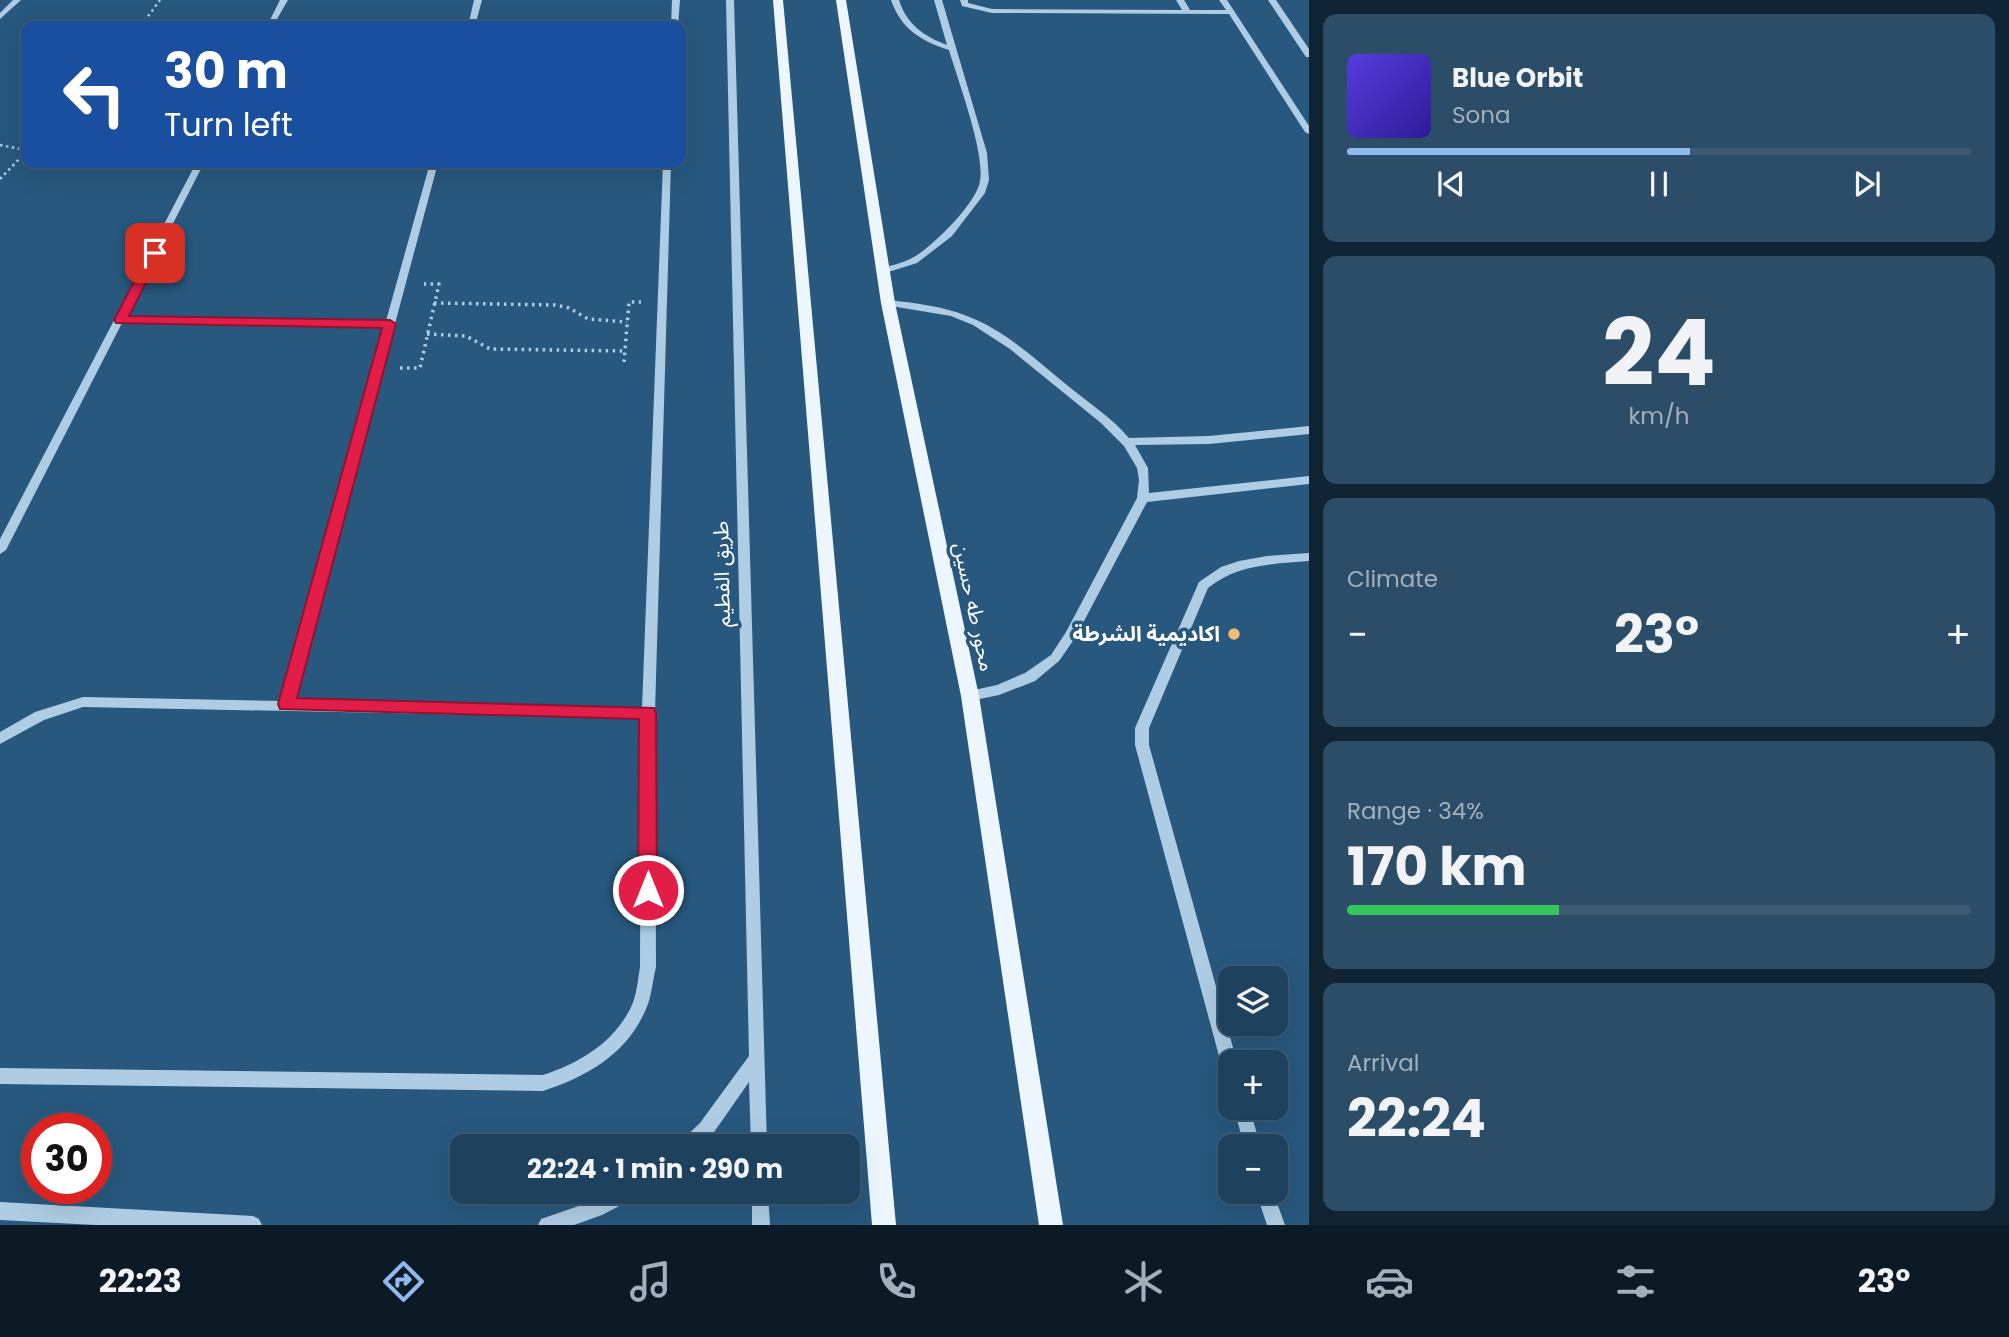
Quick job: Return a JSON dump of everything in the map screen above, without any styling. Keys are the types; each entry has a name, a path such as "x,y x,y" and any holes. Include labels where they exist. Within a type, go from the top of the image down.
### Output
{"main road":[{"path":"778,0 884,1225"},
{"name":"محور طه حسين","path":"841,0 882,271 970,696 1051,1225"}],"street":[{"path":"0,17 17,0"},
{"path":"273,21 284,0"},
{"path":"472,21 478,0"},
{"path":"675,21 676,0"},
{"name":"طريق الفطيم","path":"730,0 759,1134"},
{"path":"895,0 901,18 914,32 953,49"},
{"path":"882,271 914,261 935,246 960,223 981,193 986,166 938,0"},
{"path":"964,0 965,4 992,11 1230,12"},
{"path":"1180,0 1188,13"},
{"path":"1223,0 1309,132"},
{"path":"1272,0 1309,55"},
{"path":"0,550 197,168"},
{"path":"286,704 433,168"},
{"path":"0,1076 542,1083 572,1075 598,1059 622,1037 639,1008 648,967 648,713 667,168"},
{"path":"888,303 923,306 951,313 976,324 1019,353 1127,442 1141,464 1144,475 1143,498 1071,635 1055,658 1030,677 999,690 970,696"},
{"path":"121,320 390,324"},
{"path":"1127,442 1209,440 1309,430"},
{"path":"1143,498 1309,480"},
{"path":"1225,1050 1142,745 1142,727 1203,585 1212,576 1228,569 1309,557"},
{"path":"0,740 12,730 47,712 83,702 648,713"},
{"path":"701,1134 758,1058"},
{"path":"547,1225 606,1204"},
{"path":"760,1204 761,1225"},
{"path":"1269,1204 1276,1225"},
{"path":"0,1211 253,1225"}],"path":[{"path":"145,21 160,0"},
{"path":"0,145 21,150"},
{"path":"0,179 21,156"},
{"path":"378,369 420,368 439,285 401,284"},
{"path":"624,362 629,302"},
{"path":"434,303 555,305 569,308 588,319 627,321"},
{"path":"427,334 466,336 490,349 625,351"}],"place":[{"name":"اكاديمية الشرطة","path":"1234,634"}],"route":[{"path":"155,253 121,320 390,324 286,704 648,713 648,890"}]}
